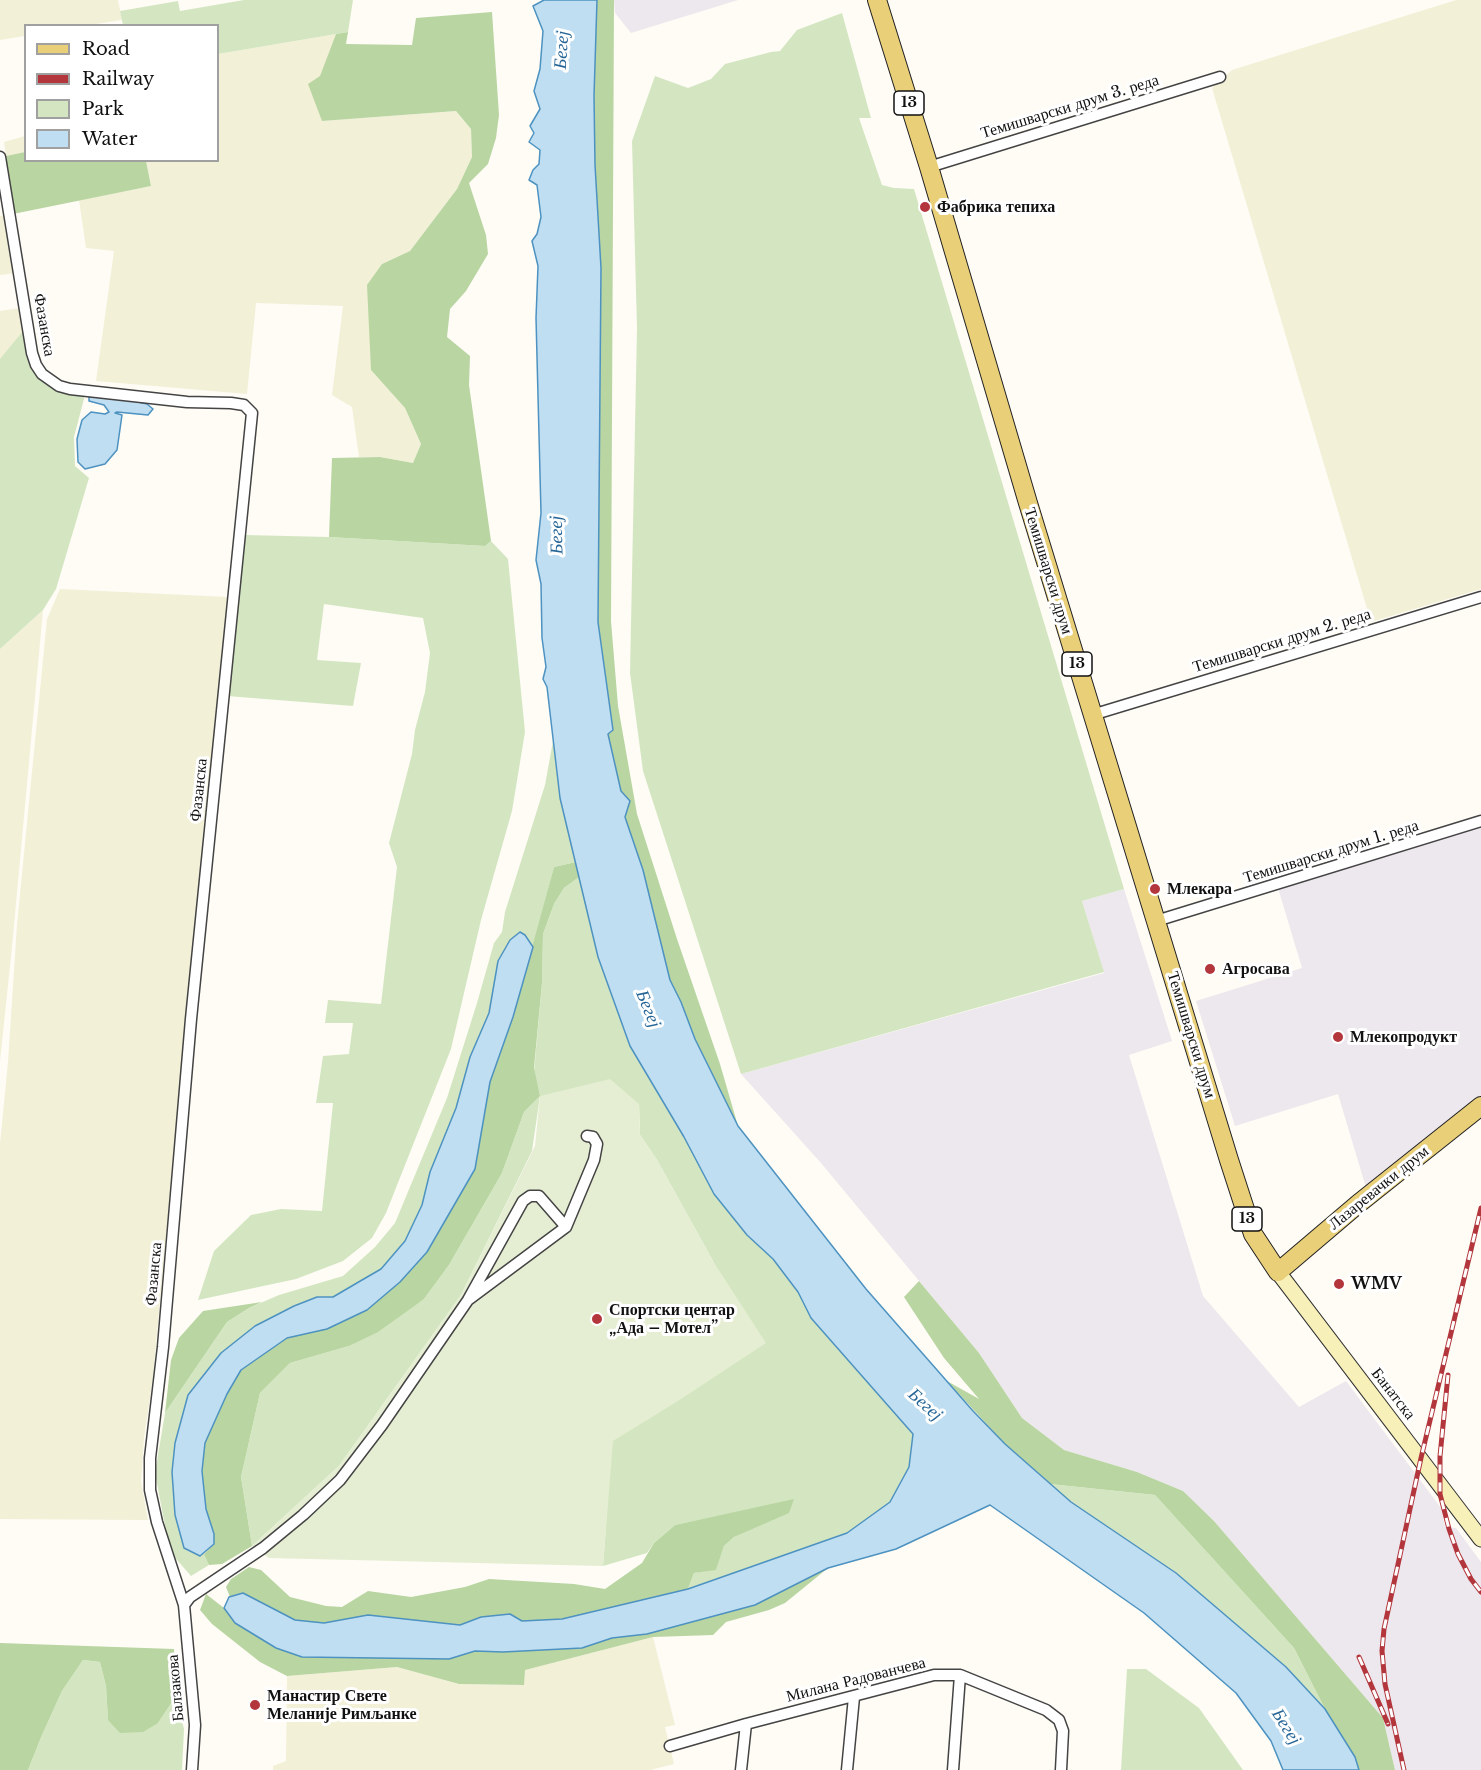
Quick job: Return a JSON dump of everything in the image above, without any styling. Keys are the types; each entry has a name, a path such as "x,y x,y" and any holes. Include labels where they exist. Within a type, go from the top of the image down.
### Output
{"main road":[{"name":"Темишварски друм","path":"877,0 1092,715 1249,1223 1260,1246 1278,1272"},
{"name":"Лазаревачки друм","path":"1278,1272 1358,1204 1481,1106"},
{"name":"Банатска","path":"1278,1272 1481,1539"}],"street":[{"name":"Темишварски друм 3. реда","path":"928,167 1220,76"},
{"name":"Фазанска","path":"0,157 32,353 42,374 59,386 70,389 187,402 231,403 244,405 252,413 191,1018 163,1347 150,1458 150,1490 157,1522 184,1605"},
{"name":"Темишварски друм 2. реда","path":"1092,715 1481,597"},
{"name":"Темишварски друм 1. реда","path":"1156,921 1481,821"},
{"path":"468,1300 566,1227 594,1160 597,1144 593,1137 587,1136"},
{"path":"184,1605 190,1597 263,1548 340,1480 382,1425 468,1300 526,1197 539,1196 566,1227"},
{"name":"Балзакова","path":"184,1605 195,1725 192,1770"},
{"name":"Милана Радованчева","path":"670,1746 934,1675 960,1675 1046,1710 1059,1720 1061,1770"},
{"path":"953,1770 960,1675"},
{"path":"847,1770 854,1697"},
{"path":"741,1770 746,1724"}],"shaded area":[{"path":"0,0 118,0 122,20 96,24 24,24 24,36 0,40"},
{"path":"614,0 738,0 631,33 615,13"},
{"path":"1456,0 1481,0 1481,589 1371,622 1212,88 1232,70"},
{"path":"336,34 320,77 309,84 322,121 456,111 471,129 472,157 457,189 410,251 382,264 371,370 405,408 421,444 413,463 380,457 359,457 352,407 332,395 343,306 256,303 247,394 96,381 114,251 86,248 79,200 151,186 146,162 219,162 219,54"},
{"path":"24,136 24,152 6,156 4,142"},
{"path":"6,215 15,273 0,275 0,216"},
{"path":"20,308 23,331 0,361 0,311"},
{"path":"60,589 228,597 153,1377 144,1438 141,1482 148,1520 0,1519 0,1144 17,925 47,619"},
{"path":"43,610 12,947 0,1061 0,649"},
{"path":"1481,825 1481,1102 1367,1191 1338,1094 1235,1126 1196,1001 1302,968 1278,888"},
{"path":"1124,889 1172,1041 1129,1055 1203,1296 1299,1407 1346,1381 1441,1508 1445,1527 1456,1528 1481,1562 1481,1770 1395,1770 1383,1718 1214,1521 1183,1491 1137,1472 1064,1450 1022,1418 979,1353 821,1163 741,1074 1104,973 1082,901"},
{"path":"653,1637 675,1725 665,1727 674,1764 650,1770 273,1770 273,1766 286,1761 287,1676 397,1667 459,1684 524,1685 524,1670"}],"green space":[{"path":"244,0 353,0 348,32 219,54 219,24 123,24 120,11 178,1 180,11"},
{"path":"597,0 614,0 611,621 618,706 637,814 720,1064 738,1126 695,1039 670,980 643,870 625,817 630,801 621,791 608,734 613,729 598,622 601,268 595,165 594,96"},
{"path":"492,12 499,115 496,138 488,164 469,183 486,235 488,254 466,291 450,309 447,337 470,356 469,385 491,541 485,546 329,537 332,458 380,457 413,463 421,444 405,408 371,370 367,285 382,264 410,251 457,189 472,157 471,129 456,111 322,121 308,84 320,76 336,34 348,32 346,44 412,45 416,18"},
{"path":"842,13 871,118 859,118 882,185 914,189 1124,889 1082,901 1104,972 741,1074 643,771 630,673 637,328 632,141 655,76 688,88 711,79 725,64 780,51 797,30"},
{"path":"24,152 24,162 146,162 151,186 13,214 6,156"},
{"path":"23,331 36,372 85,395 74,437 75,466 89,478 56,589 43,610 0,649 0,359"},
{"path":"245,535 329,537 485,546 491,541 508,559 525,732 512,811 481,920 451,1049 386,1213 372,1238 343,1261 296,1279 198,1300 214,1251 251,1215 281,1209 322,1211 333,1103 316,1103 323,1056 349,1054 353,1023 325,1023 328,1000 381,1004 397,867 389,843 412,754 415,730 425,692 430,653 423,618 324,604 317,660 361,663 353,706 227,696"},
{"path":"553,741 560,798 576,862 554,867 533,947 525,935 498,960 489,1013 470,1057 456,1108 430,1172 422,1205 405,1241 381,1269 333,1297 317,1297 255,1326 221,1353 200,1556 204,1553 209,1565 191,1576 170,1552 155,1473 165,1413 227,1322 249,1308 279,1295 343,1276 375,1247 395,1223 447,1098 494,943 502,932 505,912 545,785"},
{"path":"576,862 579,877 564,888 554,904 543,934 542,983 534,1068 540,1096 524,1112 502,1173 449,1265 424,1299 378,1332 349,1346 290,1363 260,1393 241,1477 252,1546 222,1564 209,1565 204,1554 214,1544 214,1534 206,1509 202,1471 205,1443 227,1394 241,1370 287,1338 327,1329 367,1310 400,1282 427,1252 475,1169 490,1082 513,1017 554,867"},
{"path":"579,877 598,957 630,1046 684,1137 714,1194 747,1234 773,1259 798,1292 811,1318 913,1434 909,1467 890,1502 847,1533 688,1589 694,1573 716,1569 724,1546 734,1537 794,1500 675,1525 654,1543 647,1553 603,1566 612,1441 713,1261 657,1160 640,1135 639,1104 540,1096 534,1072 542,983 543,934 554,904 564,888"},
{"name":"Спортски центар „Ада – Мотел”","path":"610,1079 639,1104 640,1135 657,1160 713,1261 766,1343 613,1441 603,1566 269,1558 252,1546 339,1466 461,1295 535,1146 540,1096"},
{"path":"540,1096 532,1151 461,1295 339,1466 252,1546 241,1477 260,1393 290,1363 349,1346 424,1299 449,1265 502,1173 524,1112"},
{"path":"919,1281 979,1353 1022,1418 1064,1450 1137,1472 1183,1491 1214,1521 1383,1718 1395,1770 1359,1770 1355,1757 1325,1709 1294,1648 1155,1495 1050,1484 1005,1444 947,1381 979,1399 944,1358 904,1297"},
{"path":"262,1302 227,1322 165,1413 171,1360 179,1338 203,1311"},
{"path":"1050,1484 1155,1495 1294,1648 1325,1709 1286,1667 1176,1573 1071,1502"},
{"path":"794,1499 789,1513 734,1537 724,1546 716,1570 694,1573 688,1589 562,1619 522,1621 481,1617 460,1625 368,1615 324,1623 295,1620 243,1593 230,1597 226,1587 231,1579 249,1567 261,1570 290,1597 326,1606 342,1607 368,1591 411,1597 465,1587 489,1579 574,1584 605,1589 642,1563 654,1543 675,1525"},
{"path":"828,1568 785,1603 726,1622 713,1635 653,1637 525,1670 524,1685 459,1684 397,1667 287,1676 260,1662 212,1624 200,1610 206,1594 224,1608 235,1623 276,1648 449,1659 475,1651 582,1648 612,1638 647,1634 755,1605"},
{"path":"0,1643 174,1649 176,1696 158,1723 143,1732 120,1733 108,1720 106,1686 100,1662 83,1660 62,1691 28,1770 0,1770"},
{"path":"83,1660 100,1662 106,1686 108,1720 158,1723 176,1696 184,1729 182,1770 28,1770 62,1691"},
{"path":"1127,1669 1146,1669 1199,1708 1243,1770 1121,1770"}],"water":[{"name":"Бегеј","path":"544,0 597,0 594,96 595,165 601,268 598,622 613,730 608,734 621,791 630,801 625,817 643,870 670,980 695,1039 738,1126 866,1289 973,1411 1005,1444 1071,1502 1176,1573 1286,1667 1325,1709 1355,1757 1359,1770 1283,1770 1271,1741 1236,1693 1144,1613 990,1505 896,1549 828,1568 755,1605 647,1634 612,1638 582,1648 475,1651 449,1659 302,1657 276,1648 235,1623 224,1608 229,1597 243,1593 295,1620 324,1623 368,1615 460,1625 481,1617 510,1614 522,1621 562,1619 688,1589 847,1533 890,1502 909,1467 913,1434 811,1318 798,1292 773,1259 747,1235 714,1194 684,1137 630,1046 598,957 560,798 547,687 543,679 546,667 542,638 541,584 536,560 541,513 536,318 538,266 532,241 537,234 541,217 537,185 529,180 533,170 539,164 540,150 529,142 534,133 530,126 540,109 534,91 540,69 543,31 533,6"},
{"path":"102,393 147,404 153,409 148,415 115,413 122,415 117,450 105,464 85,469 78,462 77,439 82,420 91,412 105,414 109,412 104,405 89,401 89,397"},
{"path":"520,932 525,935 533,947 513,1017 490,1082 475,1169 427,1252 400,1282 367,1310 327,1329 287,1338 241,1370 227,1394 205,1443 202,1471 206,1509 214,1534 214,1544 200,1556 184,1548 175,1515 172,1472 175,1443 188,1395 221,1353 255,1326 317,1297 333,1297 381,1269 405,1241 422,1205 430,1172 456,1108 470,1057 489,1013 498,961 510,940"}],"railway":[{"path":"1404,1770 1385,1684 1382,1651 1384,1629 1421,1458 1481,1208"},
{"path":"1448,1375 1440,1456 1440,1494 1458,1554 1471,1579 1481,1592"},
{"path":"1359,1657 1388,1724"}],"place":[{"name":"Фабрика тепиха","path":"925,207"},
{"name":"Млекара","path":"1155,889"},
{"name":"Агросава","path":"1210,969"},
{"name":"Млекопродукт","path":"1338,1037"},
{"name":"WMV","path":"1339,1284"},
{"name":"Спортски центар „Ада – Мотел”","path":"597,1319"},
{"name":"Манастир Свете Меланије Римљанке","path":"255,1705"}]}
